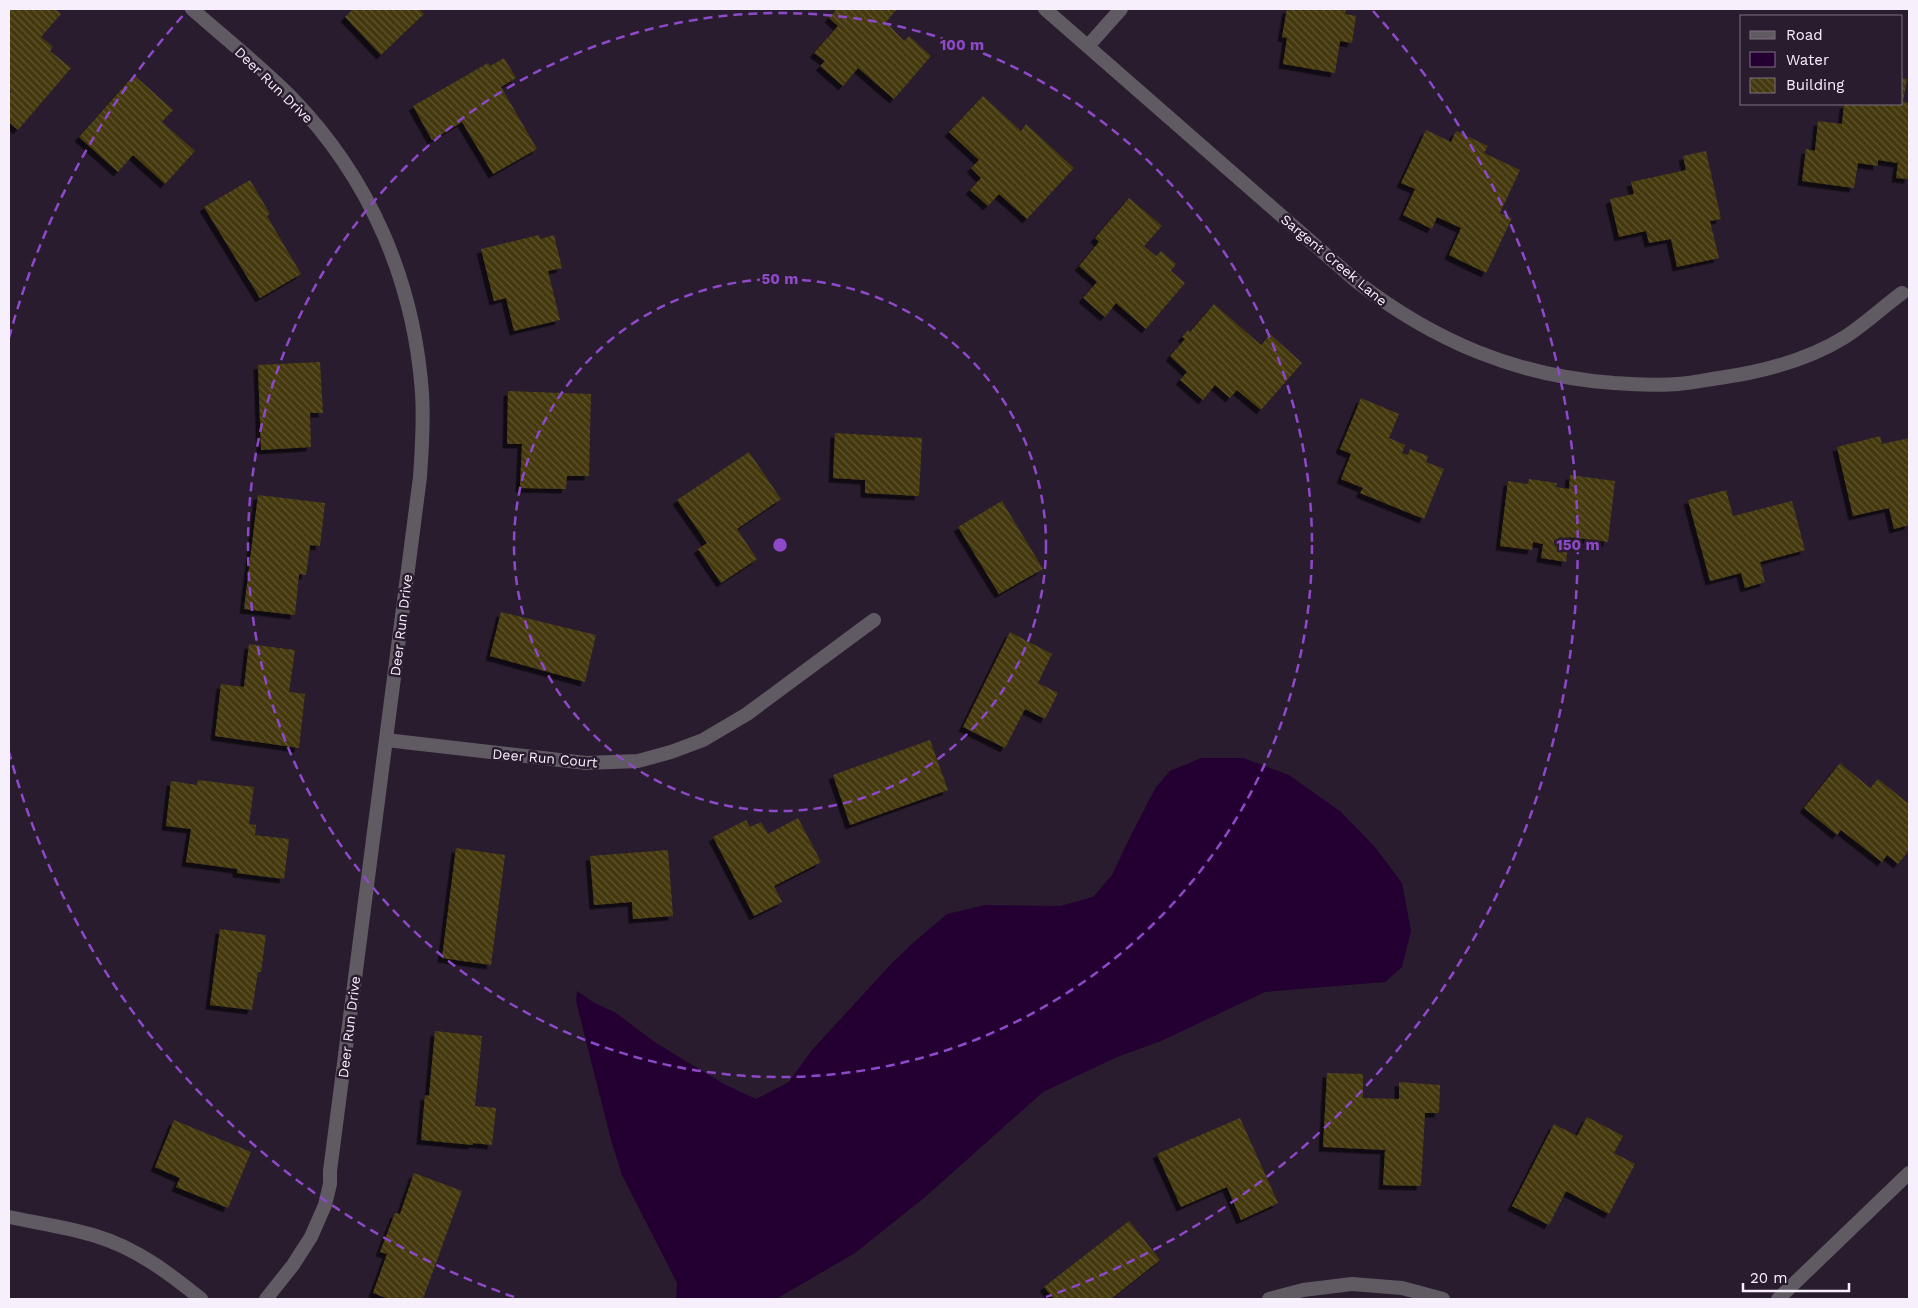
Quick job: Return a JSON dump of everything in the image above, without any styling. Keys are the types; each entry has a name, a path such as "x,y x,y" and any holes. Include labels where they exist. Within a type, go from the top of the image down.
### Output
{"street":[{"name":"Deer Run Drive","path":"192,9 291,97 324,135 344,162 370,205 402,281 420,361 422,394 420,477 330,1171 330,1184 311,1237 293,1265 266,1299"},
{"name":"Sargent Creek Lane","path":"1045,9 1374,295 1440,336 1500,361 1556,376 1645,385 1678,384 1743,375 1801,359 1844,337 1902,293"},
{"path":"1088,46 1121,9"},
{"name":"Deer Run Court","path":"386,740 586,763 638,760 671,752 703,740 747,714 874,620"},
{"path":"1778,1299 1909,1173"},
{"path":"9,1217 95,1235 154,1263 201,1299"},
{"path":"1270,1299 1304,1290 1352,1284 1402,1288 1443,1299"}],"water":[{"path":"1201,758 1243,758 1289,775 1341,812 1375,847 1402,883 1411,931 1402,967 1385,982 1265,992 1161,1041 1117,1057 1043,1092 924,1198 855,1253 776,1299 676,1299 677,1283 622,1175 611,1140 576,1001 577,991 593,1002 616,1013 656,1043 724,1084 756,1099 789,1082 812,1050 892,963 947,914 985,905 1060,906 1093,897 1112,875 1156,787 1170,771"}],"building":[{"path":"9,9 55,9 61,14 41,37 53,47 50,51 71,68 18,130 9,122 9,95 11,92 9,90"},
{"path":"353,9 419,9 424,14 381,55 345,17"},
{"path":"837,9 897,9 886,22 904,41 909,36 931,56 894,99 858,68 843,86 820,66 825,61 814,53 838,26 829,18"},
{"path":"1287,9 1346,9 1345,14 1356,16 1352,43 1340,41 1335,73 1283,64 1287,38 1282,37"},
{"path":"504,58 516,78 501,87 537,149 493,174 462,122 432,140 413,106 488,63 490,66"},
{"path":"134,75 173,110 162,122 195,151 165,184 133,155 118,172 79,137"},
{"path":"1903,78 1907,79 1903,102"},
{"path":"983,96 1021,131 1026,124 1074,168 1027,219 999,194 988,206 970,190 981,178 971,168 979,160 949,132"},
{"path":"1903,102 1909,103 1909,179 1896,178 1898,163 1878,160 1878,166 1858,163 1854,188 1802,181 1806,149 1815,151 1818,121 1842,124 1844,105 1903,105"},
{"path":"1426,130 1451,142 1456,131 1488,146 1484,153 1520,170 1500,213 1512,218 1486,273 1449,255 1461,228 1437,217 1432,229 1403,215 1415,189 1401,183"},
{"path":"1706,151 1721,219 1710,221 1719,258 1677,267 1671,239 1649,243 1646,231 1619,237 1610,199 1634,194 1631,182 1686,170 1683,156"},
{"path":"250,180 270,214 267,216 301,274 260,298 204,207"},
{"path":"1129,198 1162,226 1144,246 1156,256 1161,251 1176,264 1171,271 1185,283 1146,329 1116,303 1105,317 1083,298 1097,282 1079,266 1099,242 1095,238"},
{"path":"539,235 540,239 554,235 562,268 548,271 560,320 514,331 506,298 494,301 481,249"},
{"path":"1214,304 1261,345 1270,334 1302,363 1261,410 1237,390 1230,398 1215,385 1203,400 1180,380 1187,372 1170,356 1185,339 1182,337 1188,330 1190,332"},
{"path":"320,362 323,413 310,413 311,447 261,450 258,365"},
{"path":"508,391 591,394 589,476 567,476 566,489 520,488 522,444 507,444"},
{"path":"1361,398 1399,414 1389,438 1405,445 1402,453 1408,455 1410,449 1428,456 1426,462 1444,469 1424,519 1360,493 1363,488 1341,479 1351,454 1340,449"},
{"path":"835,433 922,438 919,496 865,493 865,480 833,478"},
{"path":"1880,436 1882,444 1909,438 1909,525 1894,529 1889,508 1853,516 1837,447"},
{"path":"749,452 781,499 737,529 757,559 721,583 698,549 707,543 677,500"},
{"path":"1570,475 1615,481 1608,542 1569,537 1566,562 1541,558 1543,544 1533,542 1532,550 1500,546 1508,481 1528,484 1529,479 1557,483 1556,487 1569,489"},
{"path":"1726,490 1733,516 1792,501 1805,550 1760,562 1765,582 1745,588 1741,573 1710,581 1688,500"},
{"path":"258,495 325,503 320,546 310,545 306,575 299,574 295,615 244,609"},
{"path":"1002,501 1043,569 999,594 958,527"},
{"path":"501,612 596,635 585,682 490,656"},
{"path":"1010,632 1052,654 1038,683 1058,693 1045,719 1025,709 1005,748 963,727"},
{"path":"249,644 295,650 289,692 305,694 299,748 215,736 221,684 244,687"},
{"path":"930,740 948,790 850,825 833,775"},
{"path":"1840,763 1870,788 1878,779 1909,804 1909,850 1898,864 1887,855 1882,862 1841,830 1837,835 1804,808"},
{"path":"198,780 254,787 249,824 256,825 255,835 289,839 284,879 237,873 237,869 186,862 191,829 166,826 171,781 197,785"},
{"path":"798,818 821,862 774,886 782,902 754,916 713,837 746,820 750,827 761,822 768,834"},
{"path":"456,848 505,855 491,965 442,958"},
{"path":"668,850 673,916 633,919 632,902 594,905 590,856"},
{"path":"220,929 266,935 261,972 258,972 252,1010 210,1005"},
{"path":"435,1031 482,1036 475,1106 496,1108 492,1145 421,1140 425,1095 429,1096"},
{"path":"1327,1073 1363,1074 1363,1098 1399,1099 1399,1082 1440,1085 1439,1113 1425,1113 1421,1186 1383,1185 1385,1150 1323,1147"},
{"path":"1587,1117 1623,1136 1614,1153 1635,1164 1609,1214 1566,1191 1549,1225 1512,1206 1554,1124 1577,1136"},
{"path":"1240,1118 1278,1203 1241,1220 1227,1187 1181,1207 1157,1154"},
{"path":"174,1120 251,1152 228,1208 176,1187 180,1178 155,1167"},
{"path":"414,1173 462,1191 423,1299 389,1299 373,1293 387,1254 380,1252 395,1213 400,1214"},
{"path":"1129,1221 1160,1260 1111,1299 1054,1299 1044,1287"}]}
